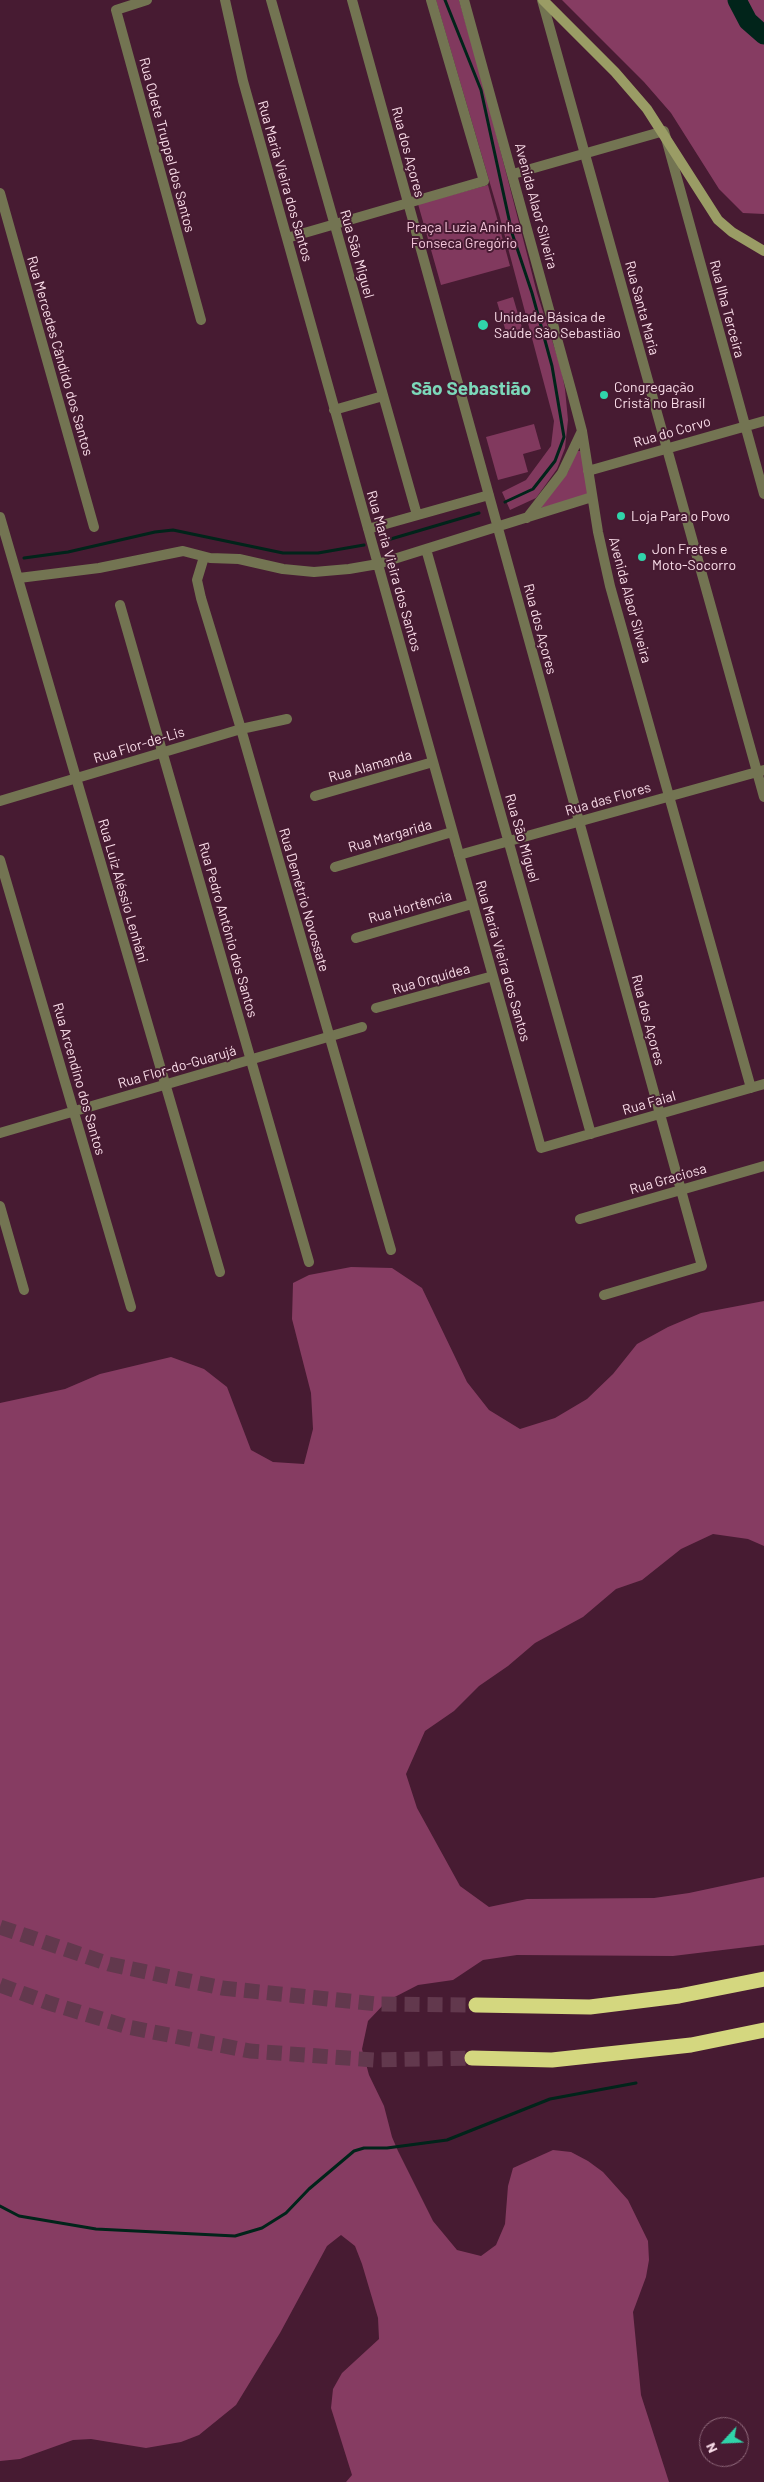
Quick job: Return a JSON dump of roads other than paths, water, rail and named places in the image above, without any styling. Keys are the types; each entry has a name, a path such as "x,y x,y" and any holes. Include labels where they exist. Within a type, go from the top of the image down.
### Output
{"highway":[{"path":"476,2005 590,2007 679,1996 764,1979"},
{"path":"472,2058 552,2060 691,2045 764,2030"}],"street":[{"name":"Rua Odete Truppel dos Santos","path":"147,0 116,10 201,320"},
{"name":"Rua Maria Vieira dos Santos","path":"225,0 237,59 286,238 541,1148"},
{"name":"Rua São Miguel","path":"271,0 417,515"},
{"name":"Rua dos Açores","path":"352,0 702,1266 604,1295"},
{"path":"286,238 484,181 431,0"},
{"name":"Avenida Alaor Silveira","path":"464,0 582,431 592,497 610,586 751,1088"},
{"path":"543,0 631,89 664,131 718,220 732,232 764,251"},
{"name":"Rua Santa Maria","path":"543,0 667,448 760,771 764,798"},
{"path":"513,174 664,131"},
{"name":"Rua Ilha Terceira","path":"664,131 764,494"},
{"name":"Rua Mercedes Cândido dos Santos","path":"0,193 94,527"},
{"path":"334,410 383,396"},
{"name":"Rua do Corvo","path":"588,471 764,420"},
{"path":"527,518 562,473 582,431"},
{"path":"368,529 489,495"},
{"path":"18,578 98,568 183,551 204,557 233,558 283,569 314,572 378,564 592,497"},
{"name":"Rua Luiz Aléssio Lenhâni","path":"0,517 220,1272"},
{"name":"Rua São Miguel","path":"426,550 591,1134"},
{"name":"Rua Demétrio Novossate","path":"204,557 198,580 201,598 241,729 391,1250"},
{"name":"Rua Pedro Antônio dos Santos","path":"120,605 309,1262"},
{"name":"Rua Flor-de-Lis","path":"0,800 241,729 287,719"},
{"name":"Rua Alamanda","path":"315,796 433,762"},
{"name":"Rua das Flores","path":"459,855 760,771"},
{"name":"Rua Margarida","path":"335,867 452,832"},
{"name":"Rua Arcendino dos Santos","path":"0,860 131,1307"},
{"name":"Rua Hortência","path":"356,938 472,904"},
{"name":"Rua Orquídea","path":"376,1008 492,976"},
{"name":"Rua Flor-do-Guarujá","path":"0,1133 362,1027"},
{"name":"Rua Faial","path":"541,1148 764,1084"},
{"name":"Rua Graciosa","path":"580,1219 764,1166"},
{"path":"0,1206 24,1290"}],"waterway":[{"path":"445,0 481,90 512,233 532,293 552,366 564,437 555,461 533,489 505,502"},
{"path":"737,0 748,21 764,35"},
{"path":"384,541 479,513"},
{"path":"24,558 68,552 155,532 173,530 283,553 318,553 364,545"},
{"path":"0,2206 19,2216 96,2229 235,2236 262,2228 286,2213 309,2189 354,2151 364,2148 387,2148 447,2140 550,2099 636,2083"}],"tunnel":[{"path":"0,1927 109,1964 222,1988 377,2004 476,2005"},
{"path":"0,1985 49,2003 128,2027 250,2051 374,2060 472,2058"}],"place":[{"name":"Unidade Básica de Saúde São Sebastião","path":"483,325"},
{"name":"Congregação Cristã no Brasil","path":"604,395"},
{"name":"Loja Para o Povo","path":"621,516"},
{"name":"Jon Fretes e Moto-Socorro","path":"642,557"}],"district":[{"name":"São Sebastião","path":"471,389"}],"park label":[{"name":"Praça Luzia Aninha Fonseca Gregório","path":"464,236"}]}
